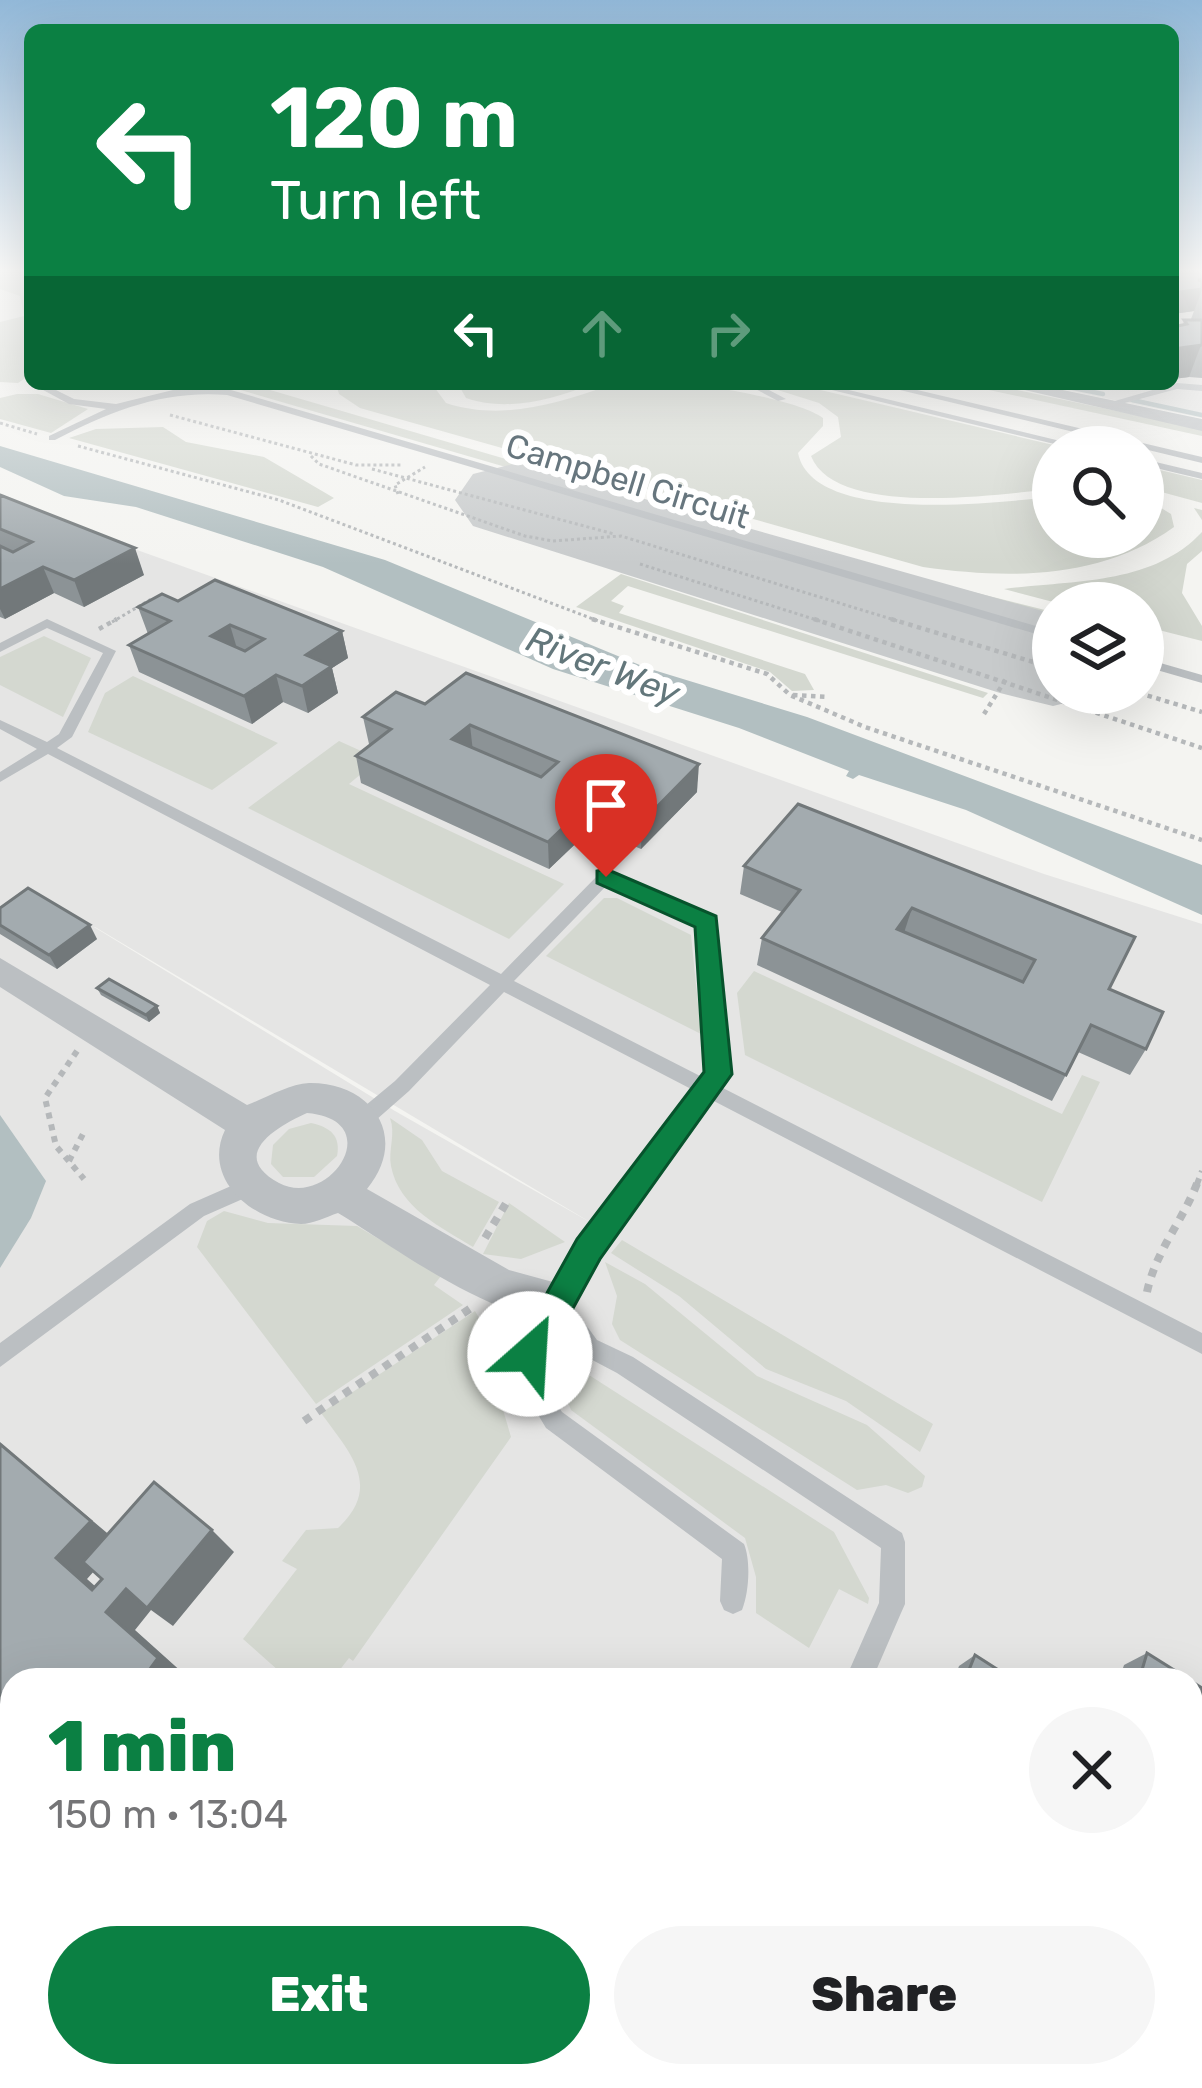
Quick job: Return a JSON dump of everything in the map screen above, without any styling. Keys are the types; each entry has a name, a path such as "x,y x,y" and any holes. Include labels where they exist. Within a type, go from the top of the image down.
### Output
{"street":[{"path":"1042,390 1202,425"},
{"path":"0,970 251,1127"},
{"path":"304,1098 343,1103 361,1120 368,1144 364,1162 337,1192 298,1205 278,1204 248,1188 238,1158 251,1127 266,1113 304,1098"},
{"path":"337,1192 500,1288 556,1301"}],"lane":[{"path":"49,390 72,402 121,405"},
{"name":"Campbell Circuit","path":"52,438 121,405 178,390"},
{"name":"Campbell Circuit","path":"207,390 228,392 1032,629"},
{"path":"764,390 781,398"},
{"path":"837,390 1032,436"},
{"path":"905,390 1202,460"},
{"path":"1111,402 1159,390"},
{"path":"1164,467 1202,476"},
{"path":"0,648 47,623 110,651 65,737 0,778"},
{"path":"1164,668 1202,679"},
{"path":"0,724 1202,1344"},
{"path":"361,1120 402,1086 606,877 707,922 720,1060 710,1091 589,1249 530,1354 536,1393 554,1420 735,1553 733,1601"},
{"path":"0,1356 197,1210 248,1188"},
{"path":"556,1301 589,1346 893,1542 892,1604 864,1668"}],"path":[{"path":"121,405 308,454 320,464 398,494 526,536 553,541 621,536"},
{"path":"0,423 280,500 423,551 577,614 767,674 790,694 865,728 1202,840"},
{"path":"398,494 395,485 429,465"},
{"path":"356,466 621,536 1032,662"},
{"path":"640,564 1006,679 1202,748"},
{"path":"82,639 153,598"},
{"path":"984,714 1006,679"},
{"path":"790,694 828,697"},
{"path":"1164,701 1202,712"},
{"path":"84,1179 56,1146 45,1098 74,1054 97,1032"},
{"path":"69,1161 86,1130"},
{"path":"1143,1313 1154,1259 1184,1218 1202,1171"},
{"path":"478,1249 508,1200"},
{"path":"304,1421 474,1306"}],"shaded area":[{"path":"0,368 24,368 24,379 18,383 0,382"},
{"path":"1179,368 1202,368 1202,418 1067,390 1179,390"},
{"path":"241,390 270,390 881,569 1032,607 1032,620"},
{"path":"338,390 436,390 446,403 487,410 548,404 594,390 751,394 823,418 823,426 798,453 811,476 837,491 911,504 1032,499 1032,558 1113,558 1021,574 923,567 360,408"},
{"path":"461,390 575,390 513,404 466,398"},
{"path":"778,390 820,390 1032,440 1032,491 922,498 852,488 826,476 811,456 841,437 838,417 819,403"},
{"path":"989,390 1017,390 1202,429 1202,436"},
{"path":"38,394 88,409 51,433 0,419 0,398"},
{"path":"163,427 186,442 264,457 334,498 318,507 69,438 96,429"},
{"path":"1164,471 1202,480 1202,503 1164,493"},
{"path":"0,501 1044,874 1202,924 1202,1668 0,1668","holes":["95,927 595,1225 395,1111"]},
{"path":"1164,510 1171,514 1174,527 1164,533"},
{"path":"1202,532 1202,551 1187,564 1182,593 1202,626 1202,641 1164,631 1164,582 1072,582 1135,571 1182,550"},
{"path":"621,574 988,693 983,698 628,586 611,601 624,606 619,613 805,674 814,690 792,691 770,672 576,607"},
{"path":"1032,586 1032,596 1004,589"},
{"path":"44,636 91,658 63,717 0,685 0,657"},
{"path":"133,676 278,743 212,790 88,732 105,693"},
{"path":"339,741 379,759 349,784 564,884 509,939 248,808"},
{"path":"604,898 617,898 691,935 701,1034 546,956"},
{"path":"754,971 1062,1114 1082,1075 1100,1082 1042,1202 745,1055 737,993"},
{"path":"390,1118 422,1140 442,1171 499,1202 473,1247 423,1215 403,1194 391,1166"},
{"path":"311,1123 333,1134 337,1156 314,1177 283,1177 271,1164 273,1145 289,1129"},
{"path":"509,1203 565,1242 521,1259 483,1254"},
{"path":"224,1211 268,1223 357,1226 441,1276 434,1285 463,1305 316,1404 197,1247 207,1221"},
{"path":"622,1240 933,1424 920,1452 846,1401 766,1369 679,1296 611,1253"},
{"path":"605,1262 645,1284 757,1376 867,1425 925,1476 922,1487 908,1493 886,1485 857,1490 620,1340 612,1324 617,1296"},
{"path":"475,1311 494,1344 496,1386 511,1437 353,1661 349,1658 341,1668 276,1668 243,1639 297,1569 282,1561 306,1530 338,1528 358,1498 360,1484 351,1456 321,1413"},
{"path":"564,1359 834,1532 868,1604 839,1589 809,1648 756,1613 756,1577 745,1538 571,1410 554,1366"}],"water":[{"name":"River Wey","path":"0,446 385,560 647,668 807,717 1202,865 1202,915 966,810 859,775 853,779 846,776 849,771 739,728 553,669 323,567 136,507 64,496 0,467"},
{"path":"0,1115 46,1181 31,1218 0,1268"}],"building":[{"path":"0,495 135,548 74,580 43,567 0,589 0,546 13,552 32,542 0,529"},
{"path":"215,580 342,631 306,655 332,666 302,686 276,675 244,696 129,645 170,621 138,607 162,594 178,601","holes":["230,625 264,639 245,651 211,636"]},
{"path":"466,673 699,764 642,822 591,801 548,842 356,756 391,729 363,717 396,692 425,704","holes":["470,725 558,762 541,777 452,739"]},
{"path":"798,804 1135,937 1109,989 1163,1012 1146,1049 1091,1025 1066,1075 762,938 800,890 744,866","holes":["912,908 1035,960 1023,982 897,929"]},
{"path":"28,888 90,925 49,955 0,925 0,908"},
{"path":"109,979 157,1006 146,1015 97,988"},
{"path":"0,1444 91,1521 56,1558 92,1590 102,1579 83,1562 154,1482 212,1530 147,1608 126,1589 106,1612 158,1658 151,1668 0,1668"},
{"path":"1147,1653 1171,1668 1143,1668"},
{"path":"975,1655 995,1668 970,1668"}],"waterway":[{"path":"1083,390 1103,394"},
{"path":"1132,400 1202,415"}],"runway":[{"path":"517,500 1032,655"}],"route":[{"path":"530,1354 589,1249 710,1091 718,1074 707,922 606,877"}]}
